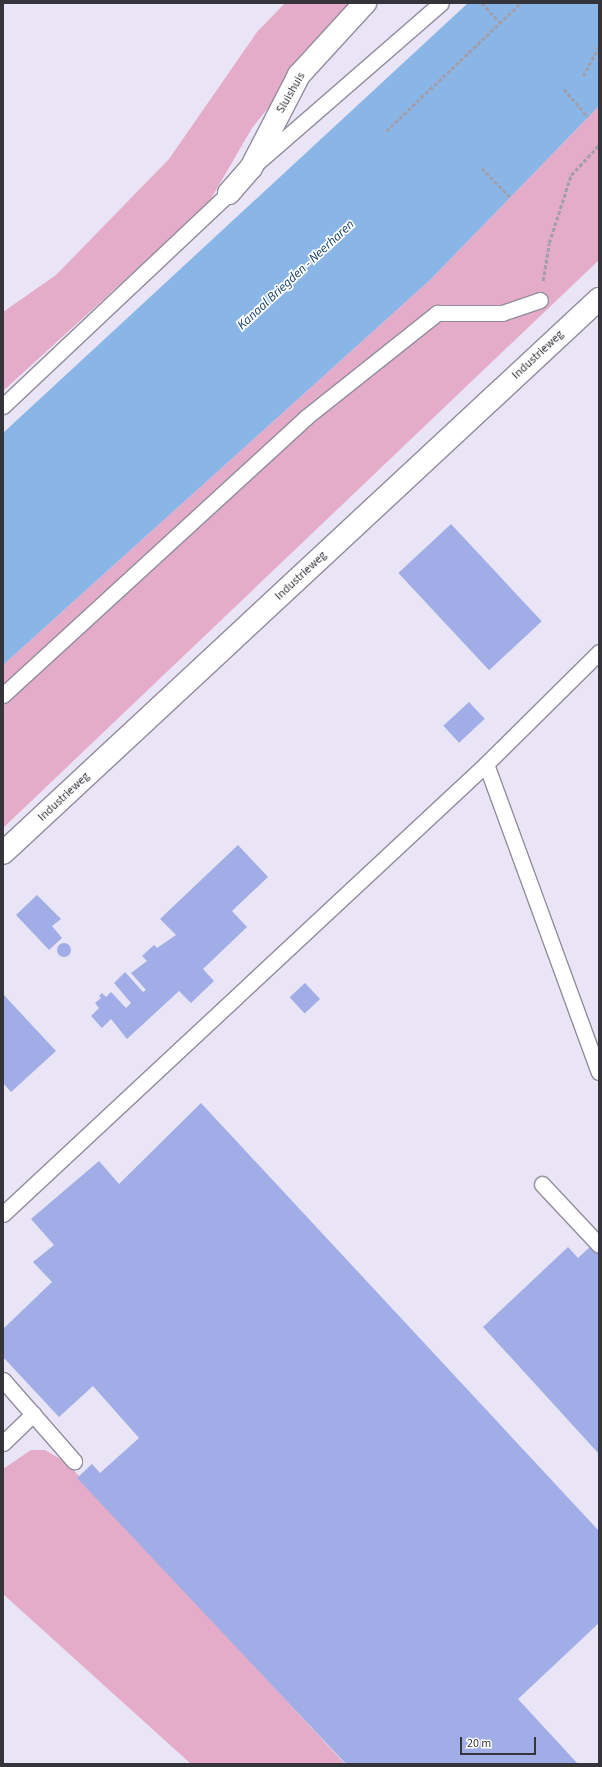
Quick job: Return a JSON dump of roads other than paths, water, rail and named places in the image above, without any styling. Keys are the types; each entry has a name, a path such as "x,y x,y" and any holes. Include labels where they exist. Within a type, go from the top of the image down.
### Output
{"street":[{"name":"Sluishuis","path":"229,193 251,168 299,75 365,3"},
{"name":"Industrieweg","path":"3,853 599,299"}],"lane":[{"path":"251,168 441,3"},
{"path":"3,406 229,193"},
{"path":"3,695 305,418 437,313 502,312 540,300"},
{"path":"3,1214 486,764 599,652"},
{"path":"486,764 599,1072"},
{"path":"542,1184 599,1245"},
{"path":"3,1380 74,1461"},
{"path":"3,1443 33,1414"}],"water":[{"name":"Kanaal Briegden - Neerharen","path":"468,3 599,3 599,106 430,280 3,665 3,433"}]}
